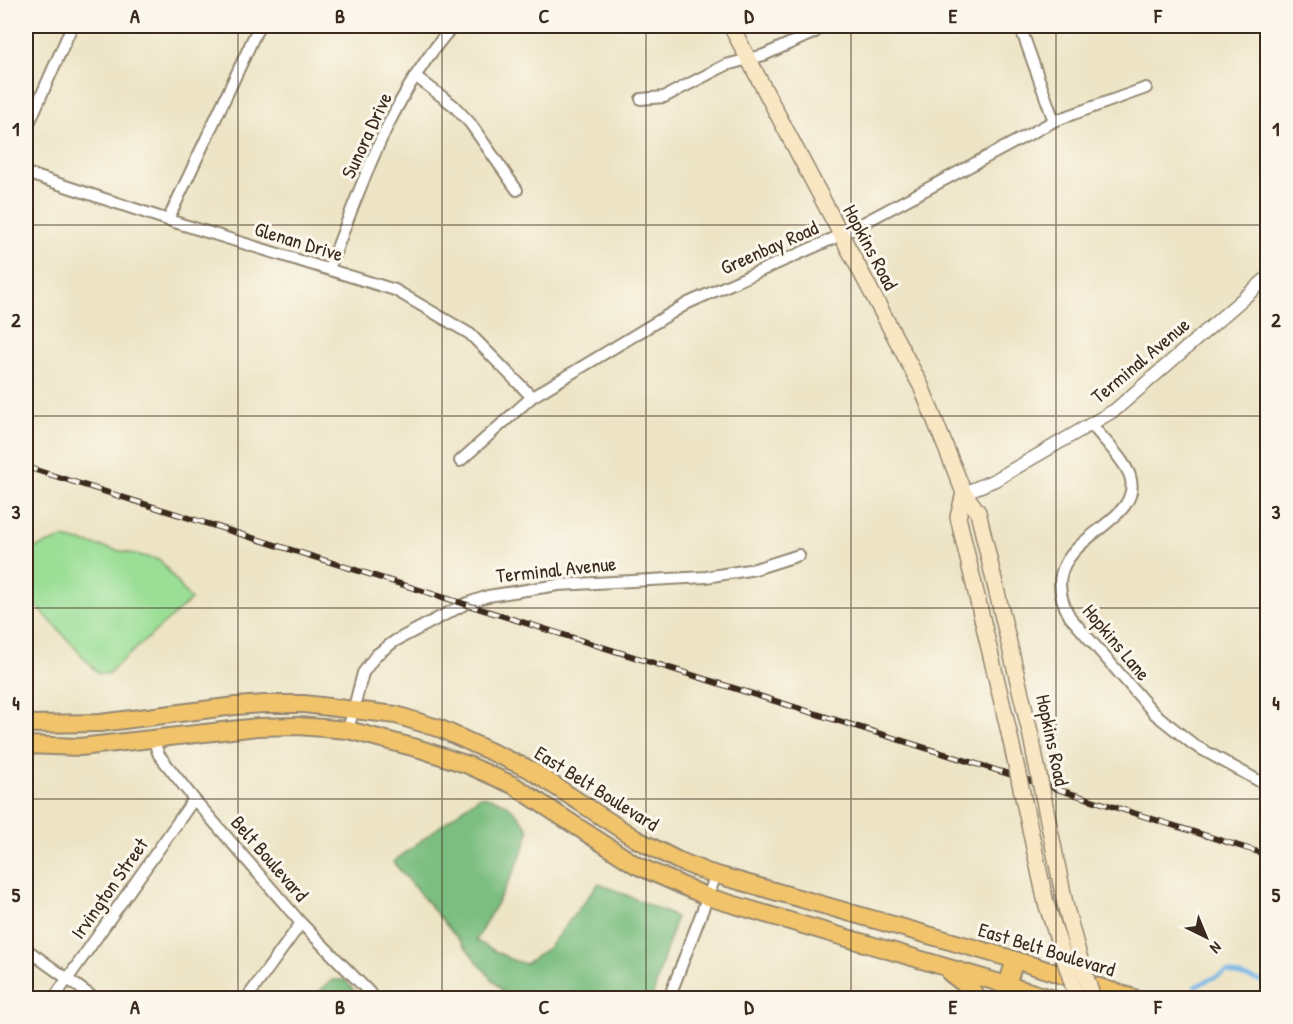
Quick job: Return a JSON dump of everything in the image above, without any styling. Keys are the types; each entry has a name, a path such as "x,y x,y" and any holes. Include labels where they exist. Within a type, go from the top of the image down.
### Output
{"main road":[{"name":"Hopkins Road","path":"731,26 921,386 964,493 978,512 1030,732 1066,908 1093,999"},
{"path":"964,493 958,517 1008,728 1046,903 1077,999"},
{"name":"East Belt Boulevard","path":"26,724 100,723 264,704 304,704 396,715 441,729 529,769 636,839 677,860 716,876 1016,960 1134,999"},
{"path":"26,745 80,747 212,730 258,727 298,726 348,730 420,749 468,765 513,785 636,865 708,897 943,967 1011,993 1051,999"},
{"path":"1011,993 1016,960"},
{"path":"943,967 972,990 977,999"}],"street":[{"path":"168,220 259,26"},
{"name":"Sunora Drive","path":"329,269 360,188 402,97 435,46 453,26"},
{"path":"1020,26 1054,121"},
{"path":"26,130 67,27"},
{"path":"641,99 664,97 726,65 769,54 815,32"},
{"path":"415,76 453,105 470,123 517,190"},
{"name":"Greenbay Road","path":"460,461 532,397 688,303 841,235 1054,121 1146,88"},
{"name":"Glenan Drive","path":"26,173 168,220 395,290 470,334 532,397"},
{"name":"Terminal Avenue","path":"964,493 995,480 1114,410 1268,277"},
{"name":"Hopkins Lane","path":"1091,424 1130,475 1130,498 1120,510 1076,548 1066,561 1060,573 1064,606 1070,617 1154,713 1194,744 1268,786"},
{"name":"Terminal Avenue","path":"348,730 363,673 376,655 395,641 465,604 482,598 558,585 706,577 755,569 799,555"},
{"name":"Belt Boulevard","path":"153,739 159,755 194,799 301,923 370,993"},
{"name":"Irvington Street","path":"54,999 194,799"},
{"path":"669,999 716,876"},
{"path":"247,999 301,923"},
{"path":"26,949 94,999"}],"green space":[{"path":"63,538 160,560 191,600 107,674 98,673 26,594 26,551"},
{"path":"480,796 509,806 529,830 513,873 476,941 510,959 525,964 549,947 599,883 676,917 652,998 508,998 393,862"},
{"path":"332,980 345,980 360,998 312,998"}],"waterway":[{"path":"1195,986 1227,972 1268,983"}],"railway":[{"path":"26,467 1268,855"}]}
